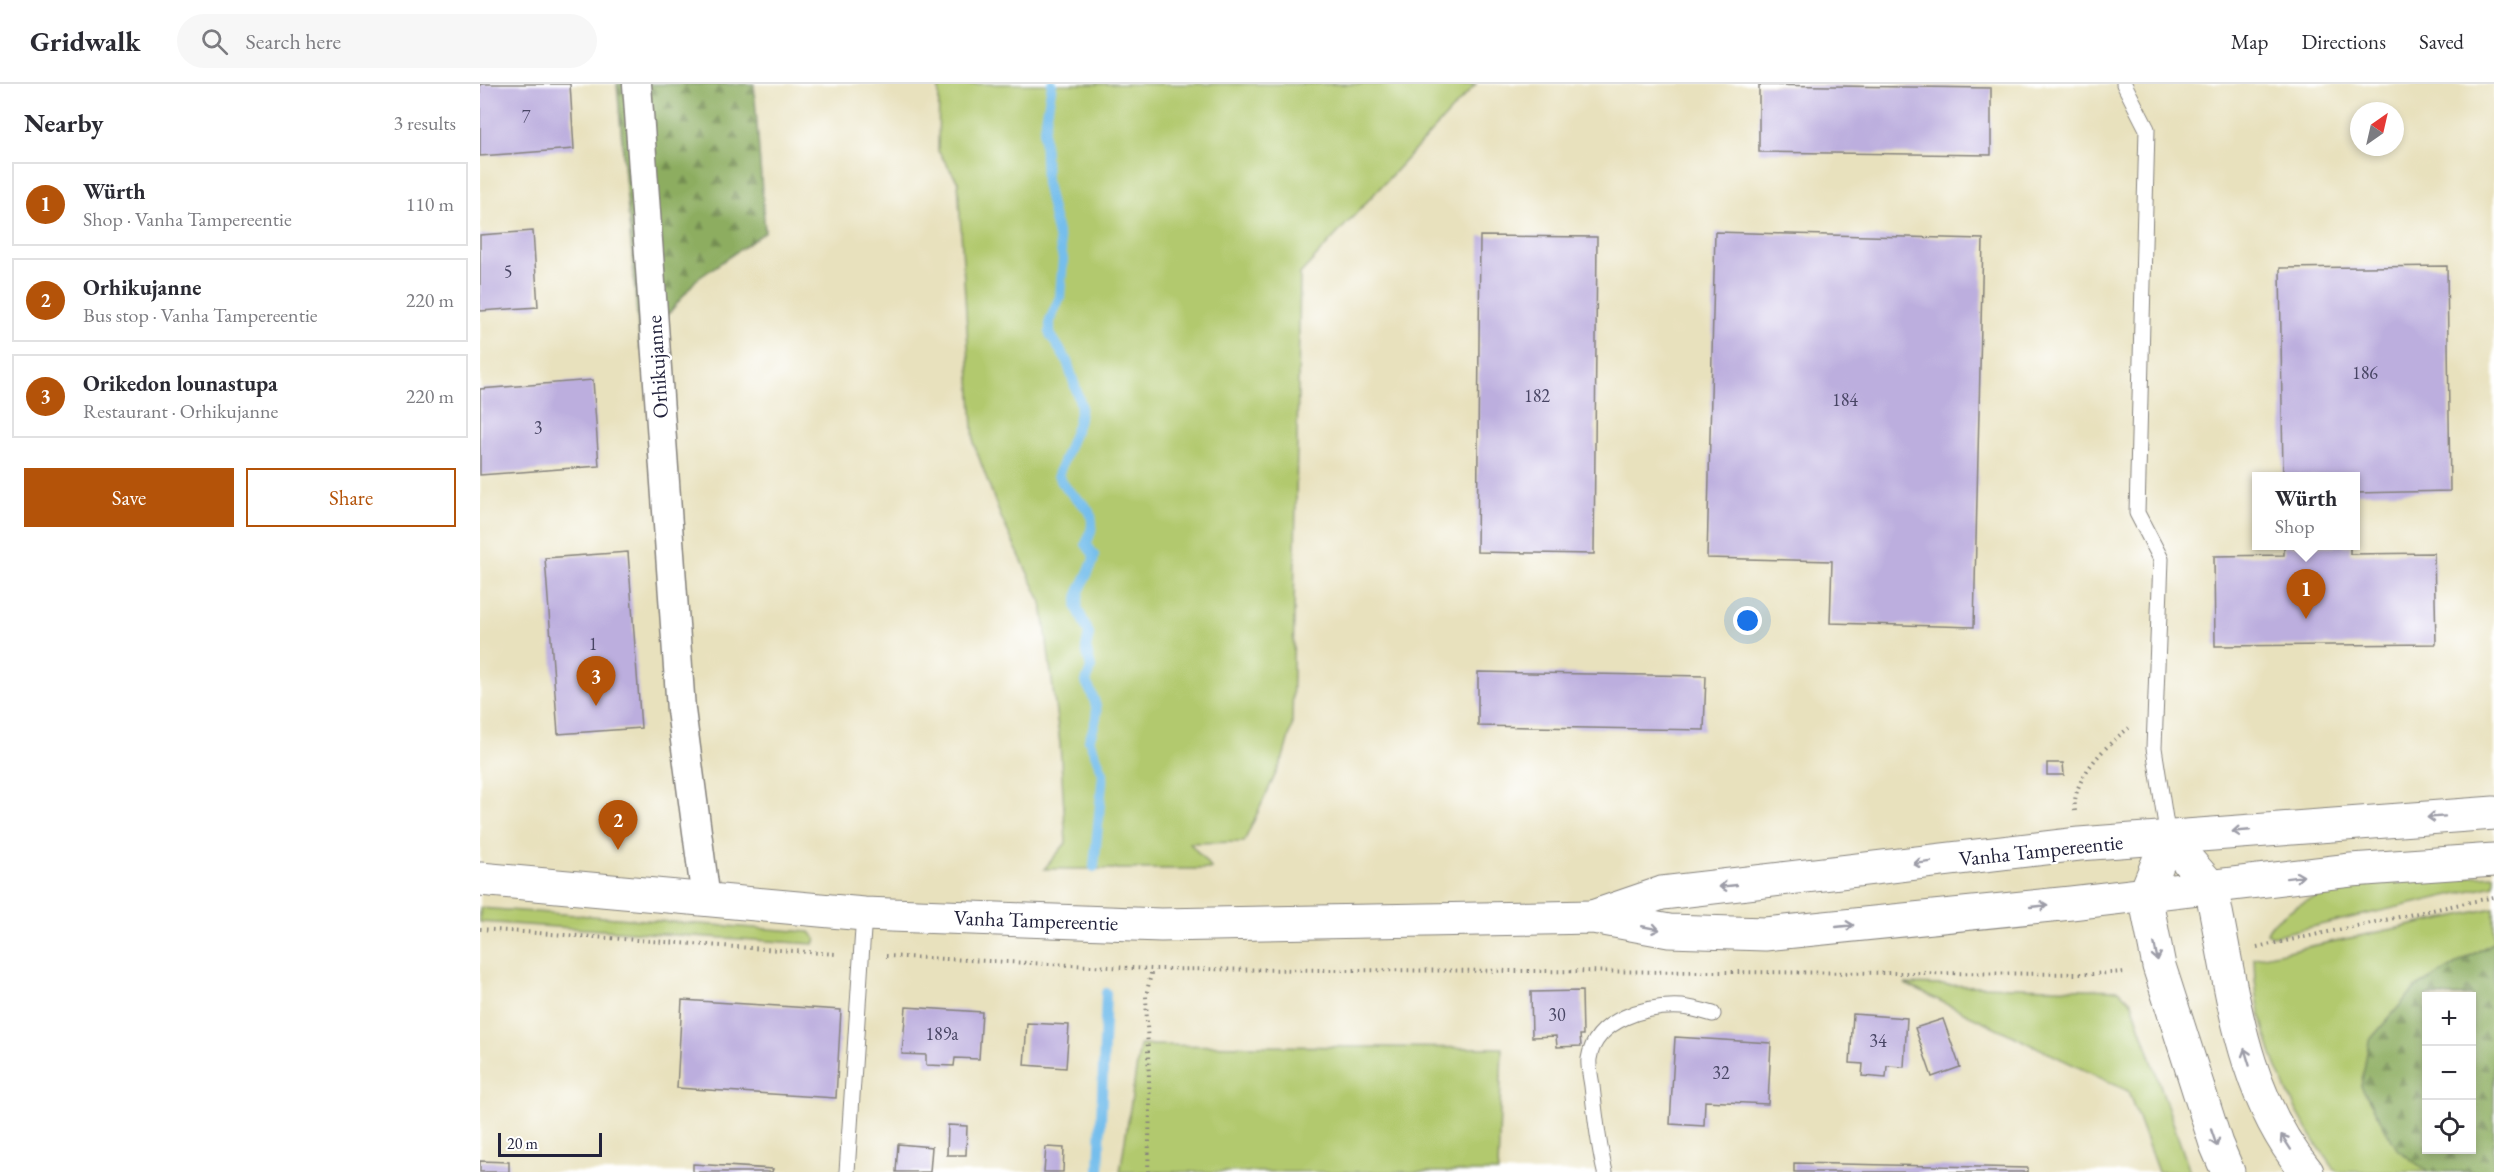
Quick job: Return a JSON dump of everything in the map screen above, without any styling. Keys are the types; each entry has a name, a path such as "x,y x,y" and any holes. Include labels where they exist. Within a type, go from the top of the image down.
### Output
{"main road":[{"name":"Vanha Tampereentie","path":"1593,917 1662,894 2079,844 2494,813"},
{"path":"2229,1172 2216,1144 2159,966 2145,895 2168,838 2211,887 2229,972 2237,1024 2252,1071 2267,1112 2307,1172"},
{"name":"Vanha Tampereentie","path":"480,879 864,914 1161,925 1593,917 1668,931 1765,934 2145,895 2350,870 2494,860"}],"street":[{"name":"Orhikujanne","path":"637,84 681,710 706,900"}],"lane":[{"path":"2124,84 2147,129 2137,513 2161,559 2154,747 2168,838"},
{"path":"847,1172 864,914"},
{"path":"1605,1172 1597,1137 1589,1058 1597,1040 1607,1028 1632,1014 1656,1008 1683,1007 1713,1014"}],"path":[{"path":"2076,821 2074,805 2085,774 2119,736 2154,710"},
{"path":"2260,946 2494,897"},
{"path":"480,929 860,955 1152,969 2092,974 2127,972"},
{"path":"1148,1172 1150,1108 1146,996 1152,969"}],"green space":[{"path":"617,84 754,84 765,232 696,280 640,349"},
{"path":"939,84 1476,84 1300,274 1292,726 1283,758 1244,842 1190,843 1212,869 1044,869 1066,843 1060,744 1042,603 1000,515 974,444 958,182 938,151"},
{"path":"2494,875 2494,885 2272,936 2267,933 2272,924 2286,913 2307,901 2332,892 2358,886 2414,879"},
{"path":"480,908 810,932 816,939 814,944 480,922"},
{"path":"2494,908 2494,942 2415,988 2369,1041 2397,1148 2428,1172 2337,1172 2305,1124 2278,1071 2260,1014 2254,958"},
{"path":"2494,942 2494,1172 2428,1172 2397,1149 2361,1086 2369,1041 2415,988"},
{"path":"1905,984 2119,990 2132,1003 2190,1172 2158,1172 2128,1091"},
{"path":"1140,1045 1502,1048 1498,1172 1120,1172"}],"building":[{"path":"480,84 570,84 574,149 480,156"},
{"path":"1759,85 1991,88 1991,155 1759,152"},
{"path":"533,231 538,307 480,311 480,235"},
{"path":"1715,232 1983,239 1974,627 1830,623 1832,561 1707,558"},
{"path":"1480,236 1597,237 1594,554 1477,552"},
{"path":"2447,266 2450,491 2360,493 2360,472 2283,472 2280,268"},
{"path":"593,380 599,466 480,475 480,389"},
{"path":"2284,550 2350,550 2350,554 2434,553 2436,644 2215,646 2214,556 2284,555"},
{"path":"628,552 641,728 558,734 545,558"},
{"path":"1478,672 1706,676 1704,730 1478,726"},
{"path":"2047,763 2063,763 2064,775 2047,775"},
{"path":"1582,991 1581,1046 1557,1047 1556,1036 1532,1037 1531,992"},
{"path":"682,1000 841,1010 836,1098 677,1088"},
{"path":"906,1007 982,1012 979,1059 955,1058 954,1066 926,1065 926,1055 902,1054"},
{"path":"1853,1014 1907,1018 1904,1067 1887,1066 1886,1078 1862,1076 1863,1064 1850,1063"},
{"path":"1943,1019 1960,1067 1932,1077 1915,1028"},
{"path":"1027,1023 1069,1025 1066,1068 1024,1065"},
{"path":"1675,1037 1771,1043 1768,1104 1705,1101 1704,1126 1670,1124"},
{"path":"948,1125 967,1126 966,1155 947,1155"},
{"path":"898,1144 932,1147 930,1172 896,1172"},
{"path":"1046,1147 1064,1148 1063,1172 1044,1172"},
{"path":"480,1161 509,1162 509,1172 480,1172"},
{"path":"1794,1163 2028,1168 2028,1172 1794,1172"},
{"path":"693,1164 773,1169 772,1172 693,1172"}],"waterway":[{"path":"1052,84 1044,132 1046,183 1063,259 1060,297 1050,320 1050,334 1067,361 1081,405 1078,423 1058,475 1064,485 1089,512 1092,520 1086,544 1094,555 1079,592 1077,607 1089,634 1086,648 1091,668 1086,682 1096,704 1095,723 1089,740 1103,773 1094,867"},
{"path":"1099,1172 1106,993"}],"place":[{"name":"Würth","path":"2306,619"},
{"name":"Orikedon lounastupa","path":"596,706"},
{"name":"Orhikujanne","path":"618,850"}]}
